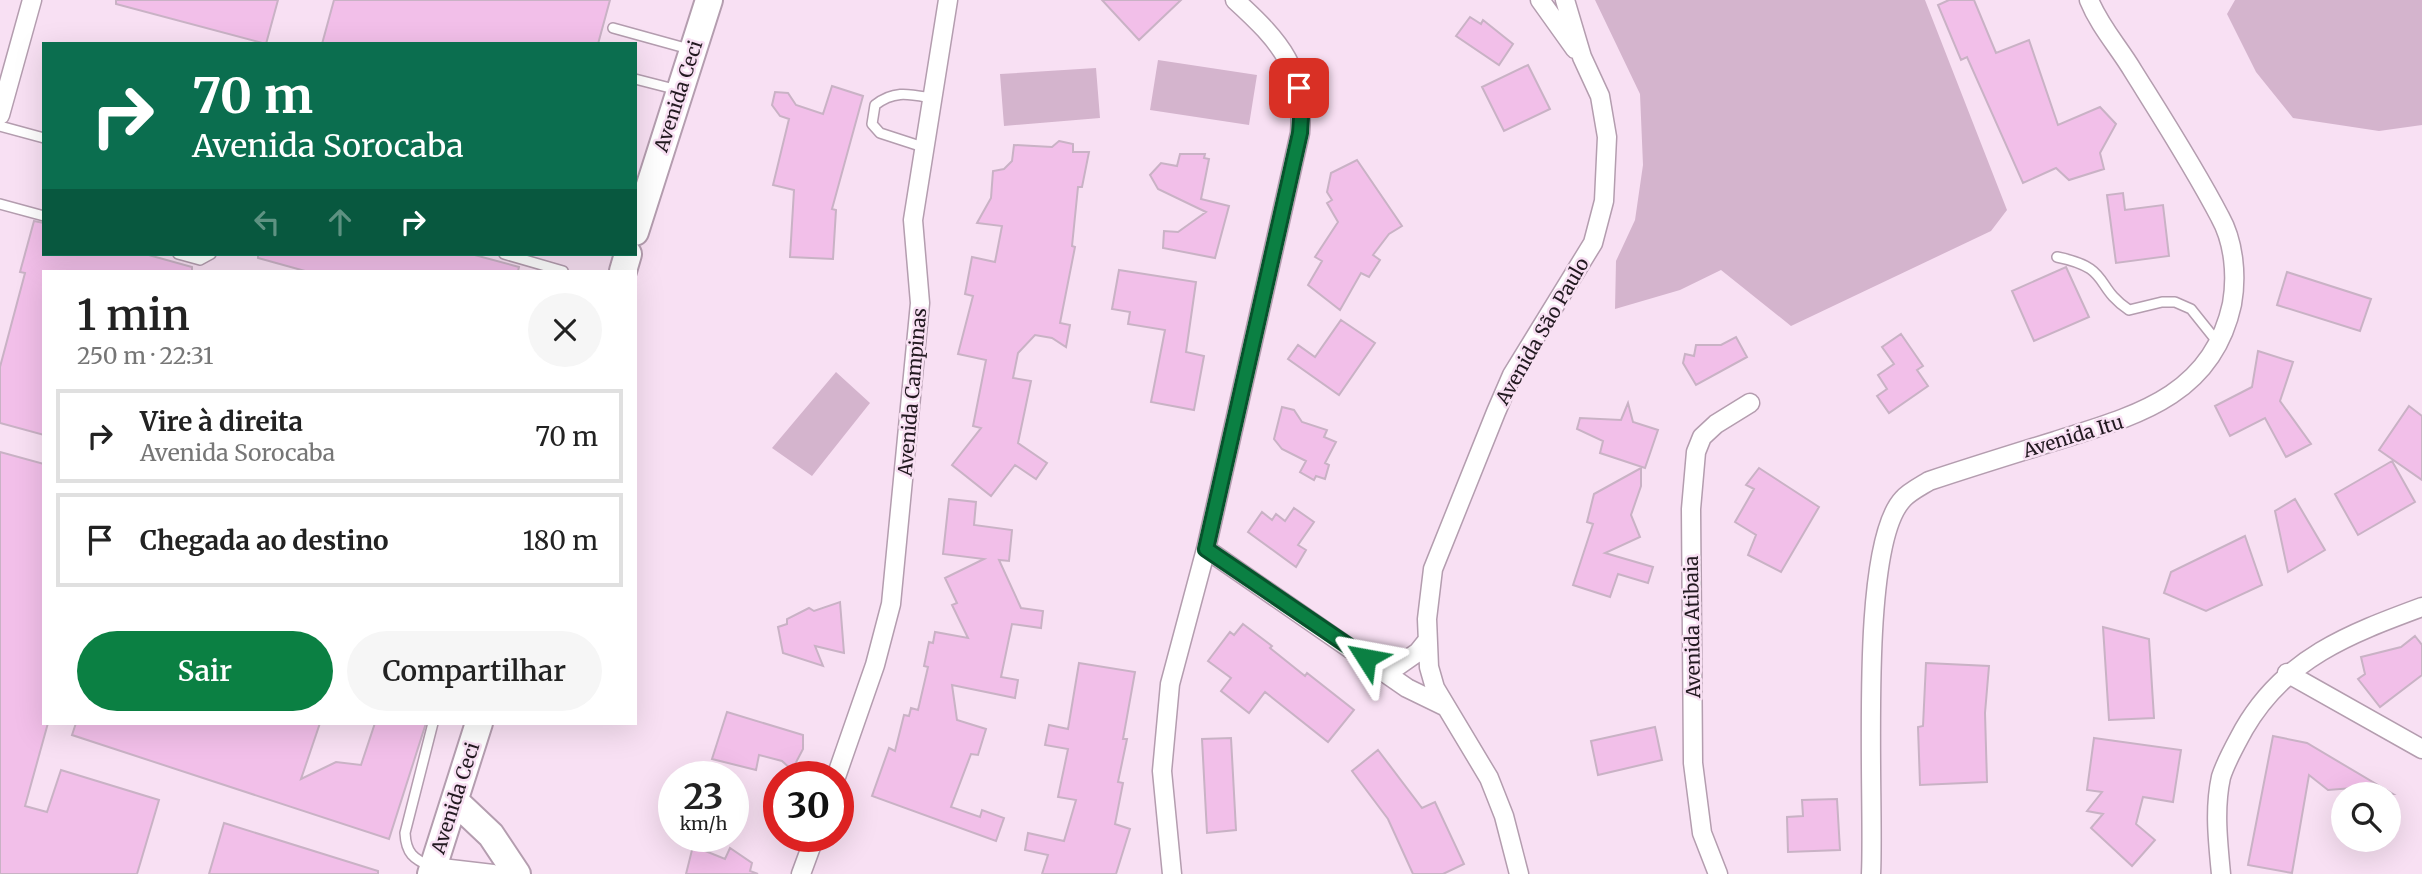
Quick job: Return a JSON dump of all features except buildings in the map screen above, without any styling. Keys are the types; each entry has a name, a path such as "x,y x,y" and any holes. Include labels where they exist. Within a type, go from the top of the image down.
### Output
{"main road":[{"name":"Avenida Ceci","path":"637,226 709,0"},
{"name":"Avenida Ceci","path":"432,871 478,725"},
{"path":"454,800 491,835 517,874"}],"street":[{"path":"0,114 32,0"},
{"name":"Avenida Campinas","path":"842,761 875,665 893,591 920,303 913,220 948,0"},
{"path":"1172,874 1162,771 1163,736 1170,684 1206,549 1300,133 1302,102 1296,73 1280,46 1236,0"},
{"name":"Avenida São Paulo","path":"1540,0 1582,57"},
{"name":"Avenida São Paulo","path":"1519,874 1504,817 1489,779 1434,688 1426,642 1433,569 1491,424 1512,375 1592,243 1604,201 1607,137 1600,96 1582,57 1565,0"},
{"name":"Avenida Itu","path":"1871,874 1875,592 1891,519 1902,499 1929,481 2135,416 2170,397 2206,365 2218,344 2236,285 2222,219 2132,68 2100,27 2089,0"},
{"name":"Avenida Atibaia","path":"1718,874 1702,833 1693,763 1691,509 1696,452 1702,437 1716,424 1750,403"},
{"path":"1206,549 1407,688 1444,706"},
{"path":"2221,874 2217,807 2222,776 2258,706 2287,673 2337,643 2422,607"},
{"path":"1388,673 1418,652 1426,642"},
{"path":"2287,673 2422,750"},
{"path":"801,874 809,852"},
{"path":"432,871 493,874"}],"lane":[{"path":"614,28 693,50"},
{"path":"637,79 680,90"},
{"path":"923,147 880,133 872,124 874,105 886,96 900,93 931,98"},
{"path":"0,126 42,137"},
{"path":"0,204 42,215"},
{"path":"185,256 200,260 207,256"},
{"path":"511,256 560,270"},
{"path":"2057,257 2083,262 2097,272 2118,303 2129,310 2162,302 2175,302 2190,309 2218,344"},
{"path":"432,725 405,833 405,849 432,871"}],"shaded area":[{"path":"1595,0 1925,0 2007,210 1991,231 1791,326 1721,270 1680,290 1615,309 1616,261 1635,220 1643,165 1640,94"},
{"path":"2235,0 2422,0 2422,125 2379,131 2293,118 2256,72 2227,14"},
{"path":"1158,60 1257,75 1249,125 1150,110"},
{"path":"1096,68 1100,118 1004,126 1000,74"},
{"path":"836,372 870,403 812,476 772,448"}],"route":[{"path":"1299,88 1302,102 1300,133 1206,549 1366,658"}]}
